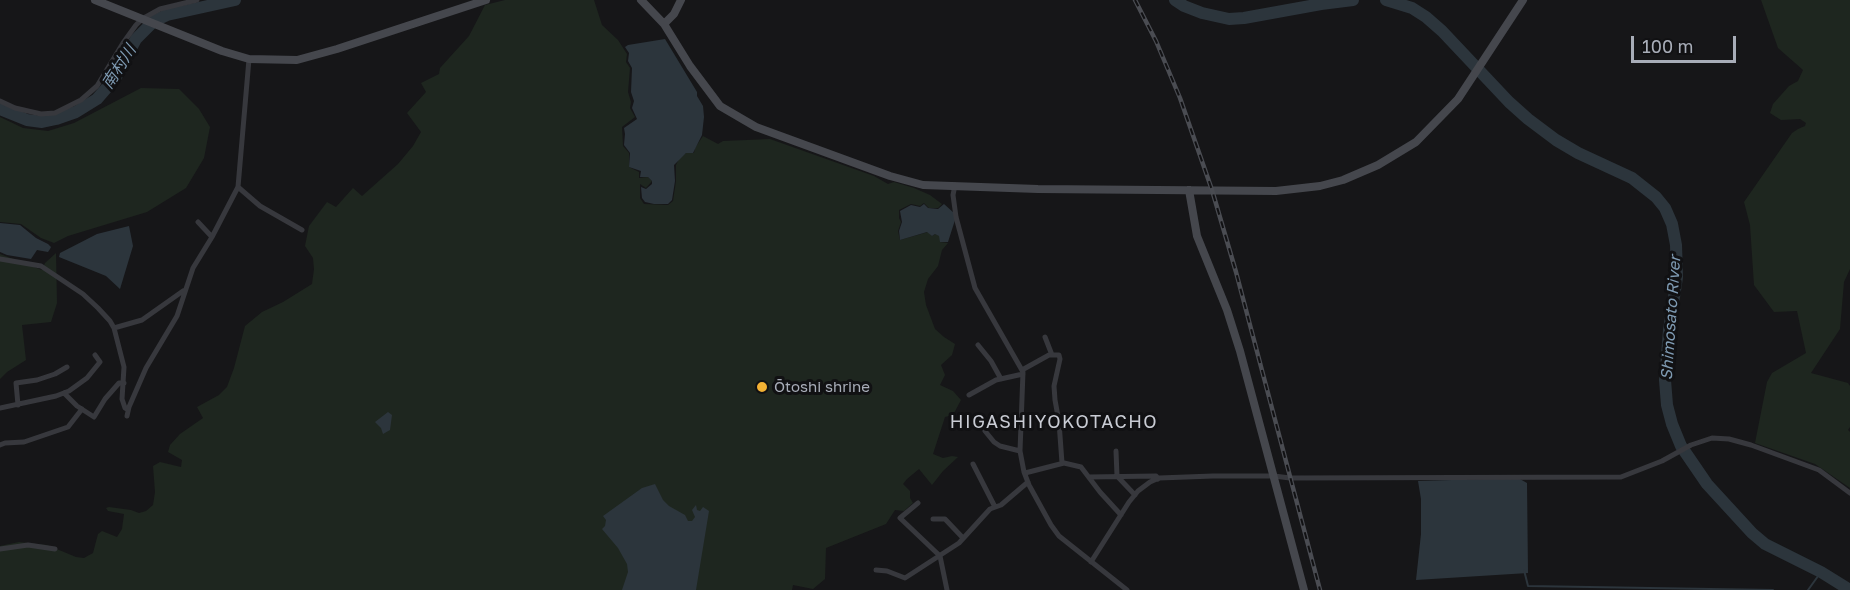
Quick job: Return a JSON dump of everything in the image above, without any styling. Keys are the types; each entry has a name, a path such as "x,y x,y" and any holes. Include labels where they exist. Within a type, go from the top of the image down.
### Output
{"street":[{"path":"95,0 249,59 297,60 486,0"},
{"path":"0,101 15,108 40,114 55,113 81,100 97,86 135,25 160,9 197,0"},
{"path":"641,0 664,24 690,66 720,106 756,127 890,176 922,185 1038,189 1276,191 1320,186 1359,174 1416,142 1458,99 1523,0"},
{"path":"664,24 674,14 681,0"},
{"path":"0,259 41,266 83,294 98,308 114,328 124,367 122,399 128,413 146,368 177,316 193,268 238,187 249,59"},
{"path":"955,185 953,195 956,217 975,288 1023,372 1020,451 1028,482 1059,536 1127,590"},
{"path":"238,187 260,206 302,230"},
{"path":"1189,190 1197,236 1227,310 1304,590"},
{"path":"198,222 212,237"},
{"path":"114,328 142,320 180,295 188,286"},
{"path":"1045,337 1052,355"},
{"path":"978,345 991,361 1001,379"},
{"path":"0,408 64,393 87,378 100,362 95,355"},
{"path":"969,395 1001,379 1023,372 1052,355 1059,355 1054,386 1062,463"},
{"path":"18,405 16,383 37,380 56,374 67,367"},
{"path":"64,393 94,417 105,399 119,383 124,383"},
{"path":"0,445 24,442 68,427 82,409"},
{"path":"985,431 993,442 1000,446 1020,451"},
{"path":"1091,562 1135,495 1158,478 1182,476 1621,477 1662,461 1690,445 1712,438 1729,439 1751,445 1819,470 1850,493"},
{"path":"1116,451 1117,476 1135,495"},
{"path":"1025,473 1062,463 1081,467 1121,515"},
{"path":"973,464 995,507"},
{"path":"1089,477 1156,476 1158,478"},
{"path":"876,570 888,571 905,578 940,556 963,538 990,509 1001,505 1028,482"},
{"path":"918,503 900,518 940,556 947,590"},
{"path":"933,519 945,519 963,538"},
{"path":"0,549 28,545 55,549"}],"shaded area":[{"path":"505,0 594,0 602,25 618,40 627,54 626,62 630,68 628,92 630,108 635,117 622,127 623,146 629,153 629,167 639,172 639,178 648,177 652,181 646,188 640,184 640,198 644,204 668,205 673,201 676,165 686,153 694,153 703,136 718,144 723,141 770,139 874,176 888,184 894,182 914,188 930,195 942,204 938,208 929,208 924,203 920,206 911,204 899,210 901,222 898,231 900,240 928,232 932,236 935,234 940,236 940,242 948,243 942,250 938,266 928,279 924,292 935,329 955,344 952,355 941,365 945,375 940,385 953,391 961,400 953,415 945,417 933,454 943,458 958,457 932,485 919,469 907,479 903,484 910,491 913,503 904,511 895,510 886,524 826,548 825,579 813,589 793,585 792,590 0,590 0,546 19,542 47,545 84,558 93,553 98,534 102,531 117,537 122,529 124,514 108,511 106,508 139,513 153,505 155,492 153,466 160,462 181,467 182,460 168,452 170,445 180,434 203,418 197,407 219,395 227,387 245,326 262,312 312,284 313,258 305,246 309,226 327,202 336,207 353,188 362,196 398,164 421,132 407,113 426,92 421,83 439,74 440,68 469,36 485,5"},
{"path":"1761,0 1850,0 1850,269 1844,282 1840,329 1811,373 1848,383 1850,386 1850,427 1848,430 1850,432 1850,488 1815,464 1755,443 1767,382 1772,373 1806,353 1797,311 1774,312 1754,285 1750,225 1744,202 1792,133 1805,126 1806,123 1800,119 1781,120 1770,113 1773,104 1789,86 1798,81 1803,70 1778,48"},
{"path":"665,39 697,92 703,106 704,117 702,135 693,153 686,153 674,165 675,181 672,200 668,204 654,204 645,202 642,198 641,187 646,189 652,181 648,177 640,177 641,171 629,167 630,153 624,145 624,128 637,119 632,108 634,101 631,92 632,68 628,61 629,53 625,47"},
{"path":"141,88 179,89 199,109 210,127 204,158 186,188 147,212 68,236 54,243 41,238 21,224 0,222 0,117 23,128 48,131 74,123"},
{"path":"924,204 928,208 938,209 944,204 954,213 955,220 948,242 940,242 939,236 935,234 932,236 927,232 900,240 899,231 902,222 900,211 911,205 920,207"},
{"path":"0,223 20,225 51,247 48,252 37,250 31,259 0,252"},
{"path":"129,226 133,246 120,289 106,276 59,257 60,253 97,234"},
{"path":"56,253 57,303 51,322 22,325 26,360 0,379 0,254 42,270 45,263"},
{"path":"388,412 392,415 390,430 383,434 375,422"},
{"path":"1518,478 1527,483 1528,573 1416,580 1421,534 1421,499 1418,481"},
{"path":"655,484 663,500 685,515 688,521 692,521 695,517 692,510 696,505 697,510 700,511 703,507 709,511 696,590 622,590 628,572 627,564 618,548 602,529 606,520 603,516 642,488"}],"waterway":[{"name":"南村川","path":"0,109 27,120 42,122 76,112 97,99 116,77 136,39 154,21 167,15 235,0"},
{"name":"Shimosato River","path":"1175,0 1202,13 1229,19 1353,0"},
{"name":"Shimosato River","path":"1386,0 1412,8 1426,17 1509,102 1556,140 1632,178 1656,197 1665,208 1672,224 1676,245 1677,277 1669,330 1665,380 1667,405 1681,446 1707,484 1752,533 1765,544 1821,572 1850,590"},
{"path":"1524,570 1528,586 1773,590"},
{"path":"1808,590 1821,572"}],"railway":[{"path":"1135,0 1156,41 1180,98 1212,190 1320,590"}],"place":[{"name":"Ōtoshi shrine","path":"762,387"}],"district":[{"name":"HIGASHIYOKOTACHO","path":"1054,422"}]}
